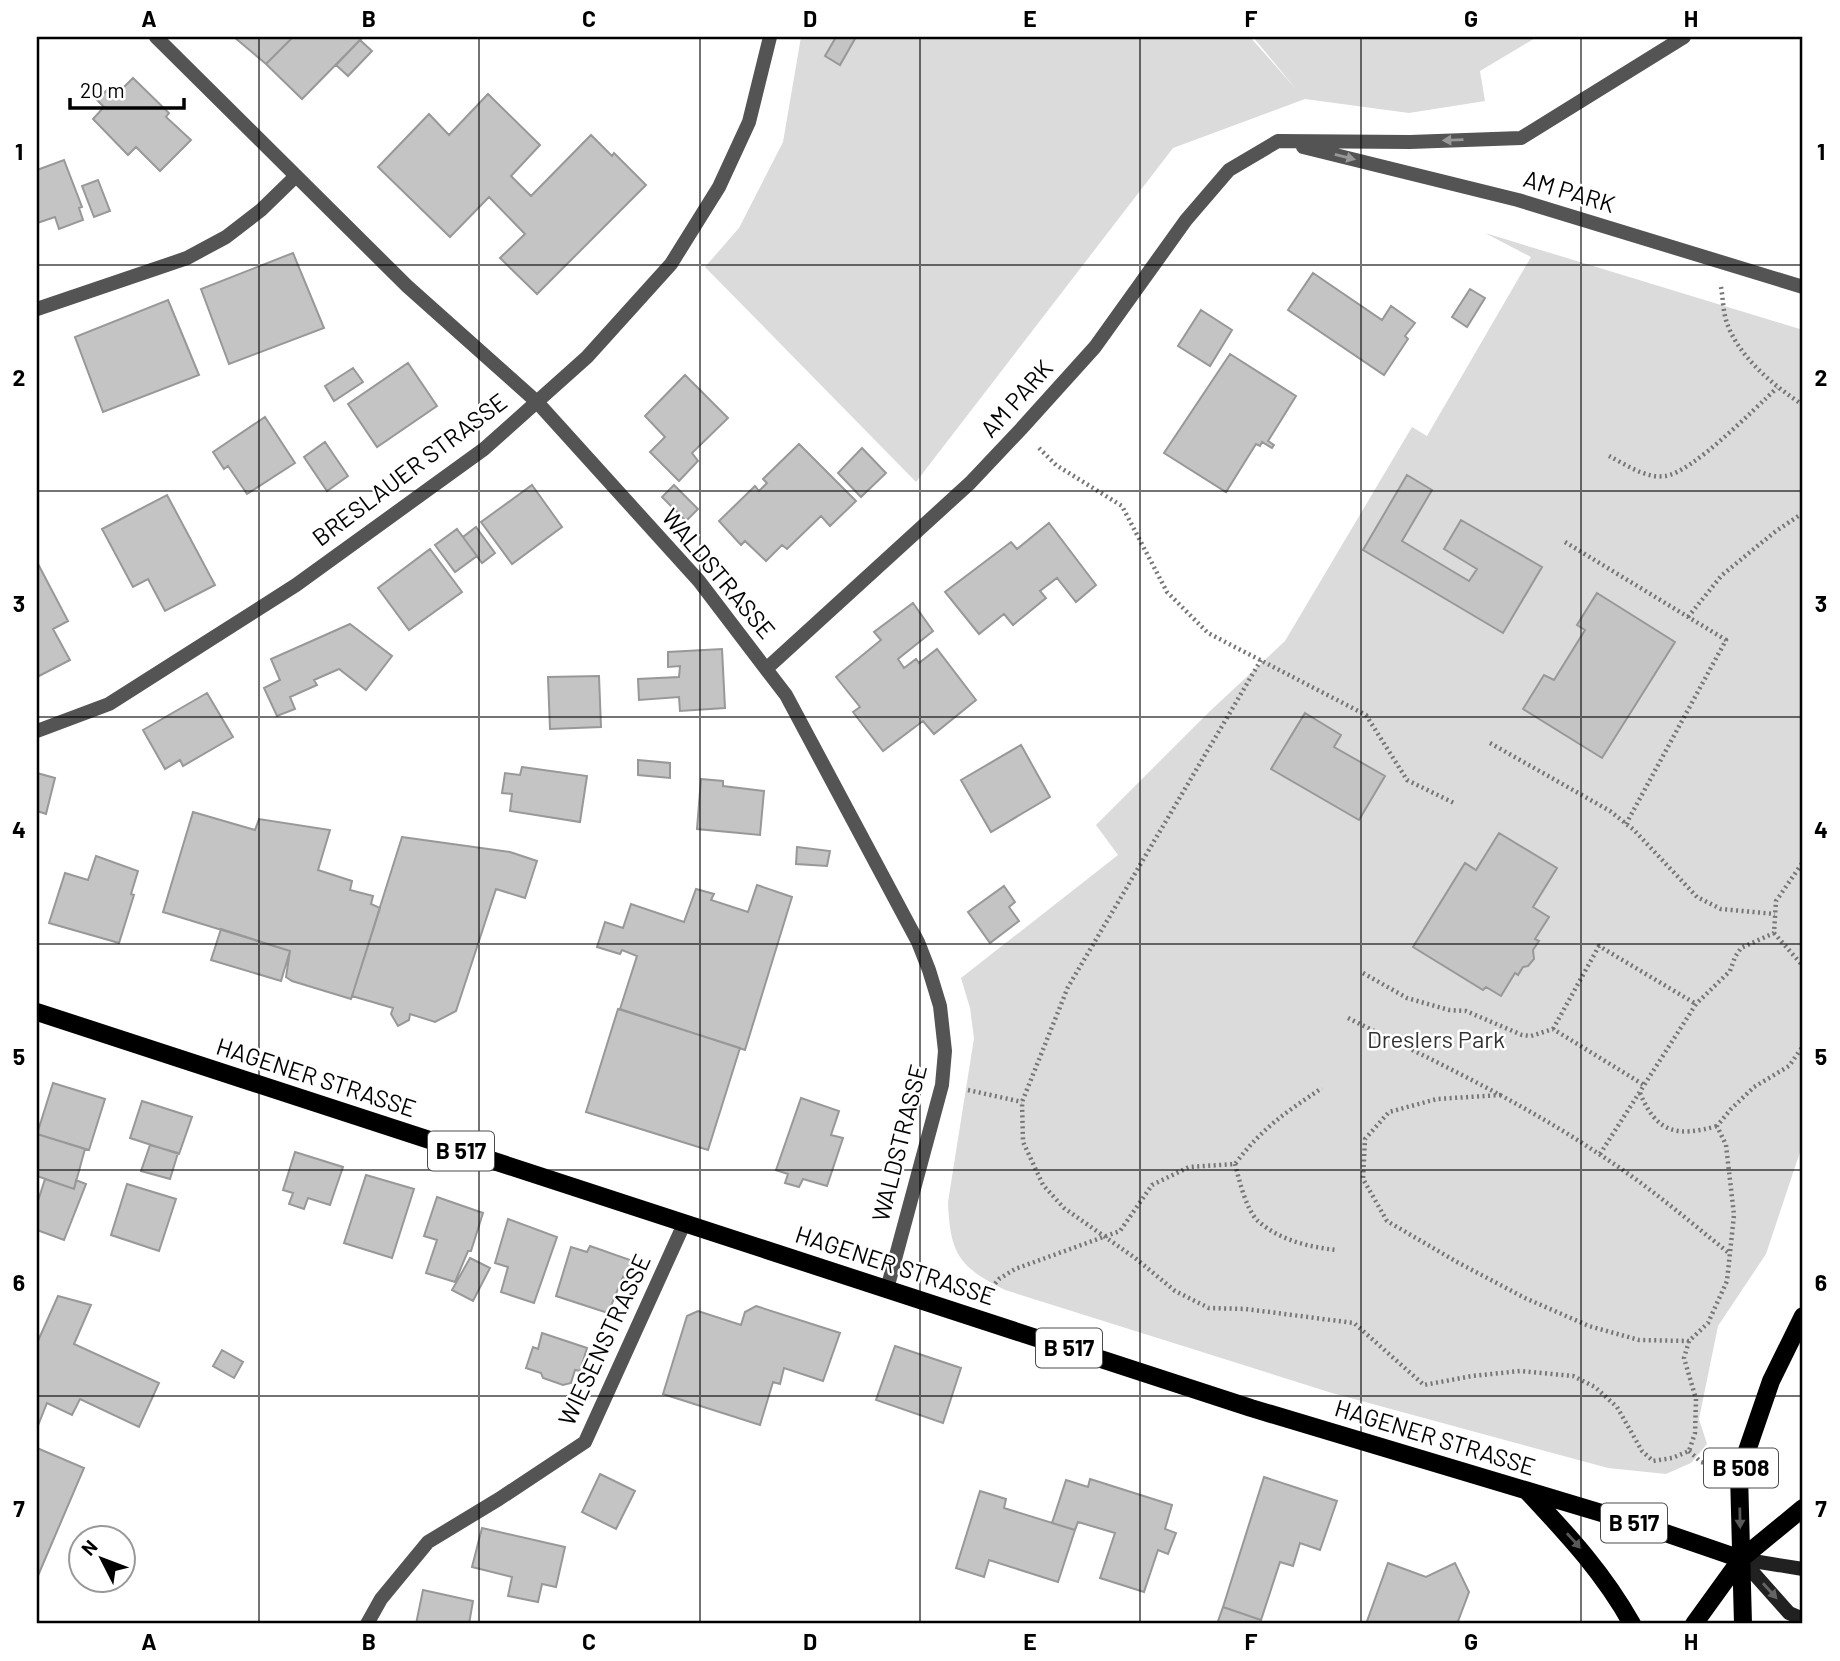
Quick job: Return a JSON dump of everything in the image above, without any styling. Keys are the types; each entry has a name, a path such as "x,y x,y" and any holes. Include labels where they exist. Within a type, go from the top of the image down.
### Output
{"main road":[{"name":"HAGENER STRASSE","path":"37,1012 1251,1408 1645,1526 1741,1559 1803,1569"},
{"name":"B 508","path":"1741,1559 1739,1474 1771,1381 1803,1317"},
{"name":"B 517","path":"1527,1491 1587,1556 1620,1601 1632,1624"},
{"path":"1695,1624 1741,1559 1803,1508"},
{"name":"HAGENER STRASSE","path":"1741,1559 1789,1612 1803,1619"},
{"path":"1741,1559 1743,1624"}],"street":[{"name":"WALDSTRASSE","path":"156,37 407,286 537,402 699,581 786,695 918,942 940,1006 945,1051 942,1085 887,1289"},
{"name":"BRESLAUER STRASSE","path":"37,731 109,704 296,585 484,449 587,357 671,264 719,187 749,122 771,37"},
{"name":"AM PARK","path":"766,669 970,483 1021,429 1095,347 1186,220 1229,170 1278,141 1410,142 1521,138 1684,37"},
{"name":"AM PARK","path":"1278,141 1518,200 1803,287"},
{"path":"37,309 187,258 226,237 296,176"},
{"name":"WIESENSTRASSE","path":"367,1624 380,1599 428,1542 585,1442 684,1224"}],"path":[{"path":"1717,262 1726,321 1741,349 1777,388 1803,405"},
{"path":"1609,456 1653,476 1668,477 1709,449 1777,388"},
{"path":"1021,429 1056,465 1122,506 1167,592 1208,634 1366,715 1407,779 1456,804"},
{"path":"1688,617 1721,575 1803,513"},
{"path":"1565,542 1726,640 1626,824"},
{"path":"1261,660 1068,988 1022,1101 1023,1142 1043,1185 1063,1208 1135,1258 1175,1291 1209,1308 1246,1309 1354,1323 1424,1385 1520,1371 1573,1376 1595,1387 1616,1407 1642,1451 1653,1461 1672,1458 1689,1451 1695,1433 1696,1399 1684,1358 1689,1341 1708,1323 1727,1282 1734,1215 1726,1145 1717,1126"},
{"path":"1490,743 1610,811 1697,897 1721,909 1775,914"},
{"path":"1803,862 1776,901 1774,933 1803,966"},
{"path":"1600,1154 1696,1004 1730,971 1741,948 1774,933"},
{"path":"1363,974 1407,998 1448,1010 1466,1011 1521,1035 1531,1036 1553,1029 1600,946 1696,1004"},
{"path":"1348,1018 1501,1095 1600,1154 1640,1182 1730,1254"},
{"path":"1553,1029 1644,1085"},
{"path":"1640,1093 1646,1109 1658,1123 1671,1131 1685,1133 1717,1126 1754,1087 1789,1066 1803,1046"},
{"path":"942,1085 1022,1101"},
{"path":"1322,1088 1270,1123 1236,1164 1242,1189 1256,1220 1292,1241 1336,1250"},
{"path":"1501,1095 1437,1099 1389,1112 1365,1139 1363,1180 1387,1220 1457,1262 1525,1298 1590,1326 1639,1340 1689,1341"},
{"path":"968,1316 999,1279 1015,1269 1120,1231 1152,1185 1189,1167 1236,1164"}],"green space":[{"path":"801,37 1250,37 1296,89 1253,37 1537,37 1480,71 1485,101 1409,113 1305,99 1173,148 916,482 705,267 739,228 783,142"},
{"name":"Dreslers Park","path":"1485,233 1803,330 1803,1143 1766,1254 1718,1326 1699,1419 1707,1444 1691,1463 1666,1474 1608,1468 1332,1393 1005,1290 967,1266 955,1247 951,1234 948,1202 974,1038 970,1008 961,978 1118,855 1096,825 1209,712 1285,641 1412,427 1427,436 1531,257"}],"building":[{"path":"234,37 293,37 266,64"},
{"path":"293,37 363,37 302,99 266,64"},
{"path":"836,37 856,37 840,65 825,56"},
{"path":"360,40 372,51 348,76 336,65"},
{"path":"133,78 169,113 166,117 191,140 160,171 136,147 128,155 93,119 104,107 97,100 111,86 118,93"},
{"path":"488,94 540,145 511,176 531,196 591,135 612,156 614,153 646,185 537,294 500,258 525,234 489,197 450,237 378,167 429,114 449,135"},
{"path":"64,160 82,207 79,208 83,220 59,229 55,217 37,223 37,170"},
{"path":"98,180 110,211 94,217 82,186"},
{"path":"293,253 324,328 229,364 201,289"},
{"path":"1313,273 1382,320 1391,306 1415,323 1405,336 1408,339 1384,375 1288,310"},
{"path":"1470,289 1485,298 1467,327 1452,317"},
{"path":"168,300 199,375 103,412 75,337"},
{"path":"1201,310 1232,330 1210,366 1178,346"},
{"path":"1230,354 1296,396 1268,441 1274,445 1272,448 1262,442 1260,446 1256,444 1226,492 1164,453"},
{"path":"408,363 437,406 377,447 348,404"},
{"path":"353,368 363,382 334,401 325,386"},
{"path":"685,375 728,418 692,453 698,461 679,481 650,452 665,437 645,416"},
{"path":"265,417 295,463 247,494 228,466 224,469 213,452"},
{"path":"325,442 348,476 327,491 304,457"},
{"path":"799,444 856,501 830,526 821,516 787,549 782,545 766,561 745,541 741,545 719,521 755,486 759,491 767,483 763,479"},
{"path":"862,448 886,473 861,497 838,473"},
{"path":"1407,475 1432,490 1402,541 1469,581 1477,569 1444,549 1461,520 1542,567 1503,633 1363,550"},
{"path":"532,485 562,527 512,564 481,522"},
{"path":"674,485 698,509 686,521 662,497"},
{"path":"167,495 215,585 165,611 148,579 133,587 102,529"},
{"path":"1049,523 1096,585 1076,602 1057,578 1040,591 1046,598 1013,625 1004,614 979,634 945,592 1011,542 1017,549"},
{"path":"476,527 495,553 482,563 463,537"},
{"path":"457,529 477,556 455,572 435,545"},
{"path":"430,549 462,592 409,630 378,588"},
{"path":"37,562 68,621 53,629 70,660 37,677"},
{"path":"1597,593 1675,642 1602,758 1523,709 1544,675 1554,680 1585,630 1577,625"},
{"path":"913,603 933,631 898,659 904,668 916,659 919,663 937,649 976,700 934,734 923,721 883,751 853,712 860,707 836,677 881,640 874,632"},
{"path":"350,624 392,656 366,690 339,669 314,680 317,685 290,697 295,709 277,716 264,688 280,680 271,659"},
{"path":"722,649 725,708 680,711 679,697 639,700 638,679 679,677 680,666 668,667 668,652"},
{"path":"599,676 601,727 550,729 548,677"},
{"path":"207,693 233,737 183,766 180,760 165,769 143,730"},
{"path":"1305,713 1341,735 1334,747 1385,776 1359,820 1271,769"},
{"path":"1021,745 1050,797 991,832 961,780"},
{"path":"638,760 670,763 670,778 638,775"},
{"path":"522,767 587,776 580,822 510,811 512,794 502,793 505,773 520,775"},
{"path":"37,773 55,778 46,814 37,811"},
{"path":"701,779 723,781 723,786 764,791 760,835 697,829"},
{"path":"193,812 255,830 259,819 330,830 318,870 352,881 350,890 373,896 371,904 380,908 351,999 286,977 290,951 163,912"},
{"path":"1499,833 1557,868 1533,907 1549,917 1535,939 1539,941 1533,950 1534,959 1528,966 1523,967 1518,975 1515,973 1501,996 1486,987 1483,990 1413,947 1465,863 1476,870"},
{"path":"402,837 510,852 537,861 525,898 496,889 456,1011 435,1022 410,1014 409,1020 398,1026 391,1014 393,1008 352,996"},
{"path":"797,847 830,851 827,866 796,864"},
{"path":"96,856 138,871 131,894 134,895 119,943 49,923 65,873 88,880"},
{"path":"757,885 792,897 745,1050 620,1009 637,956 622,950 620,954 597,947 605,922 623,928 631,904 684,922 696,889 714,894 711,900 748,912"},
{"path":"1004,886 1015,902 1009,907 1019,921 990,943 968,912"},
{"path":"221,929 290,951 281,981 211,960"},
{"path":"618,1009 740,1048 708,1150 586,1112"},
{"path":"53,1083 105,1099 89,1150 37,1134"},
{"path":"801,1098 839,1111 831,1135 843,1138 827,1186 803,1179 799,1187 785,1183 788,1174 776,1170"},
{"path":"142,1101 192,1117 179,1154 130,1138"},
{"path":"37,1134 85,1149 74,1189 37,1176"},
{"path":"150,1145 178,1153 170,1179 141,1171"},
{"path":"295,1152 343,1167 330,1205 308,1198 304,1209 289,1204 293,1193 283,1190"},
{"path":"366,1175 414,1189 392,1258 344,1243"},
{"path":"45,1179 74,1189 76,1180 86,1184 64,1240 37,1230 37,1204"},
{"path":"127,1184 176,1199 159,1251 111,1235"},
{"path":"437,1197 483,1213 471,1251 468,1251 455,1282 426,1273 437,1240 424,1236"},
{"path":"508,1219 557,1237 534,1303 501,1292 508,1267 495,1263"},
{"path":"590,1246 633,1261 608,1313 556,1296 571,1247 587,1252"},
{"path":"470,1258 490,1268 473,1301 452,1290"},
{"path":"58,1296 91,1305 74,1344 159,1383 139,1427 80,1399 72,1415 47,1403 37,1428 37,1343"},
{"path":"756,1306 840,1333 823,1381 784,1368 780,1384 773,1382 760,1425 663,1394 687,1316 698,1311 741,1325 745,1312"},
{"path":"542,1333 587,1348 580,1371 575,1370 571,1383 563,1385 526,1368 533,1347 538,1349"},
{"path":"895,1346 961,1368 943,1423 876,1400"},
{"path":"222,1350 243,1362 234,1378 213,1366"},
{"path":"37,1448 84,1468 37,1578"},
{"path":"600,1474 635,1491 616,1529 582,1512"},
{"path":"1264,1477 1337,1501 1320,1550 1300,1543 1293,1566 1280,1562 1261,1620 1223,1607"},
{"path":"1090,1479 1172,1505 1165,1529 1176,1533 1168,1554 1158,1550 1144,1592 1100,1578 1115,1533 1078,1522 1075,1530 1052,1523 1066,1480 1088,1487"},
{"path":"980,1491 1006,1499 1004,1508 1075,1530 1058,1582 989,1560 984,1577 956,1568"},
{"path":"482,1528 565,1547 556,1587 542,1584 538,1602 508,1596 512,1577 472,1567"},
{"path":"1388,1563 1426,1577 1455,1563 1469,1592 1457,1624 1366,1624"},
{"path":"423,1590 473,1601 469,1624 416,1624"},
{"path":"1223,1607 1261,1620 1259,1624 1217,1624"}]}
